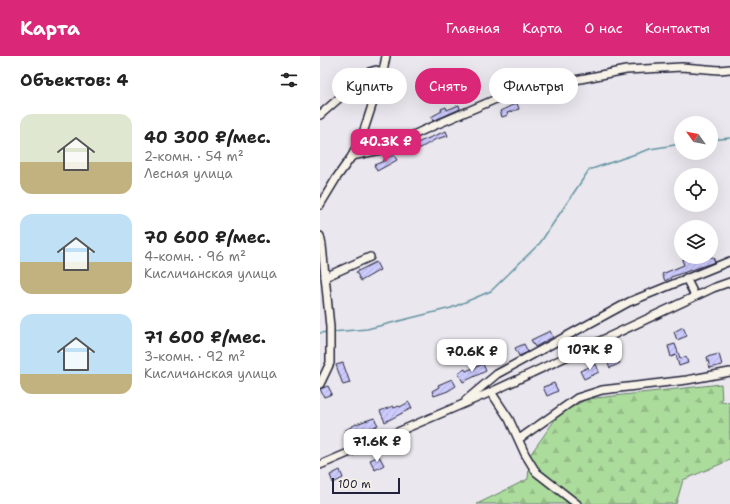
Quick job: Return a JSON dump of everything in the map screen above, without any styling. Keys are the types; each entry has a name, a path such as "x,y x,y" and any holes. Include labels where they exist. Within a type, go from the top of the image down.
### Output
{"street":[{"path":"384,68 386,56"},
{"path":"352,156 381,150 496,99 560,83 626,70 682,67 719,70 730,69"},
{"path":"320,114 332,104"},
{"path":"320,205 352,156 364,130 373,104"},
{"path":"320,236 330,327 330,362 321,382"},
{"path":"325,276 370,257"},
{"path":"460,406 497,374 629,302 730,261"},
{"path":"686,278 695,296"},
{"path":"320,465 460,406 695,296 730,282"},
{"path":"519,439 577,398 602,390 687,380 730,372"},
{"path":"491,392 509,419 536,472 577,504"}],"green space":[{"path":"721,384 722,402 730,403 730,460 683,480 676,504 477,504 528,479 530,455 559,414 587,399"}],"building":[{"path":"515,104 517,104 519,109 507,113 508,115 502,117 500,111"},
{"path":"459,105 460,109 433,121 431,117 442,111 441,109 446,107 447,110"},
{"path":"446,131 448,136 436,139 419,149 417,143"},
{"path":"394,155 397,160 377,171 374,165"},
{"path":"376,262 380,270 361,281 356,272"},
{"path":"709,264 671,277 665,281 662,274 684,265"},
{"path":"683,327 687,336 677,340 674,332"},
{"path":"550,331 553,337 535,347 531,340"},
{"path":"524,344 528,352 519,356 515,348"},
{"path":"675,344 680,358 686,357 688,363 679,366 676,355 671,357 668,346"},
{"path":"719,354 722,365 710,368 707,357"},
{"path":"616,355 620,363 610,368 606,359"},
{"path":"343,363 350,383 343,385 336,365"},
{"path":"483,364 486,371 463,382 458,373 465,369 466,371"},
{"path":"596,364 599,372 584,379 580,371"},
{"path":"452,379 456,386 448,391 434,396 432,391 439,387 438,385"},
{"path":"554,383 558,391 547,396 543,387"},
{"path":"328,386 332,394 324,397 320,389"},
{"path":"409,402 412,408 385,422 380,411 393,406 394,408 400,407"},
{"path":"374,418 378,425 347,438 344,431 356,424"},
{"path":"379,456 384,465 375,470 370,460"},
{"path":"340,470 343,478 333,483 330,475"}],"waterway":[{"path":"718,139 730,138"},
{"path":"332,332 367,329 451,308 491,291 540,243 589,170 650,149 674,145"},
{"path":"320,333 328,332"}]}
